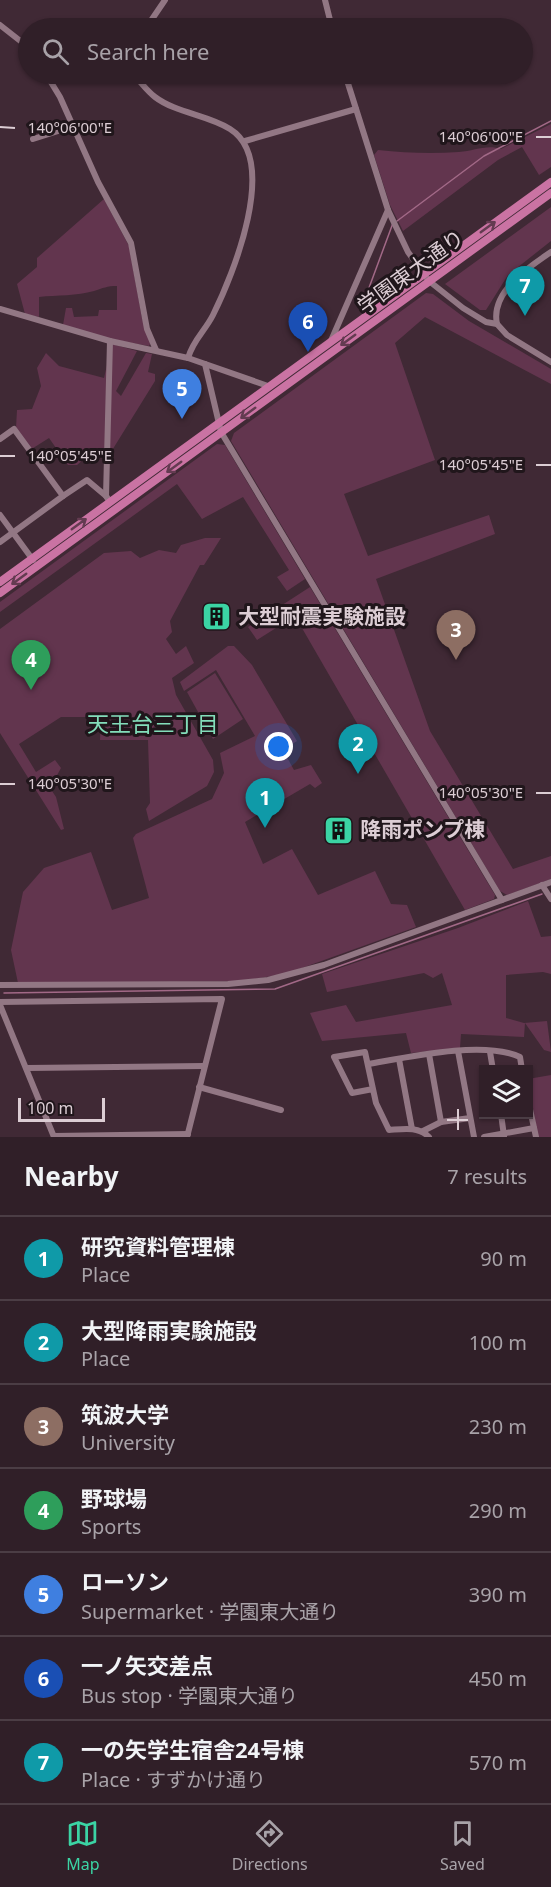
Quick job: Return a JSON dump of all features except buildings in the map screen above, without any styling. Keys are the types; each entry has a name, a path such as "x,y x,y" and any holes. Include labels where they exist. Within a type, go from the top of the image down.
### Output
{"main road":[{"name":"学園東大通り","path":"0,582 108,499 220,428 268,386 551,182"},
{"name":"学園東大通り","path":"0,593 220,428 551,193"}],"street":[{"path":"153,18 165,0"},
{"path":"325,0 330,18"},
{"path":"0,25 18,39"},
{"path":"51,84 74,126 98,182 131,243 147,329 156,350"},
{"path":"142,84 154,97 230,129 245,141 253,168 244,240 214,313 195,338 188,358"},
{"path":"348,84 388,210 399,236 429,281 475,317 497,324 507,335 551,362"},
{"path":"245,141 356,109"},
{"path":"33,139 74,126"},
{"path":"330,343 388,210"},
{"path":"497,324 499,304 512,284 551,252"},
{"path":"0,309 110,341 188,358 268,386"},
{"path":"108,499 110,341"},
{"path":"205,364 220,428 502,900"},
{"path":"0,439 14,429 63,496"},
{"path":"0,542 87,480 108,499"},
{"path":"0,514 38,566"},
{"path":"0,985 228,984 268,980 324,965 551,882"},
{"path":"542,885 551,899"},
{"path":"222,999 204,1066 187,1135 54,1136 0,1003 222,999"},
{"path":"373,1089 352,1093 334,1057 365,1052 369,1064 376,1103 389,1130 411,1129 426,1134 441,1122 470,1118"},
{"path":"458,1052 474,1137"},
{"path":"490,1052 492,1065"},
{"path":"369,1064 429,1054 509,1052 520,1057 521,1065"},
{"path":"429,1054 441,1122"},
{"path":"399,1059 411,1129"},
{"path":"27,1068 204,1066"},
{"path":"199,1087 281,1110"},
{"path":"502,1119 504,1135"},
{"path":"532,1119 536,1137"},
{"path":"484,1137 534,1128"}],"shaded area":[{"path":"551,124 551,167 539,175 522,147 498,160 403,231 390,205 374,155 378,150 429,153 459,152 486,147 501,149"},
{"path":"104,199 129,246 142,318 151,342 149,346 109,339 63,325 66,308 72,308 74,317 98,316 99,310 117,310 117,286 81,294 39,297 39,317 25,314 17,284 37,267 37,258"},
{"path":"551,207 551,241 508,275 486,310 480,310 445,284"},
{"path":"426,293 433,294 469,321 551,369 551,384 425,317 395,343 435,460 344,494 368,556 489,515 495,534 376,579 430,731 513,869 551,856 551,879 507,895 500,891 231,441 234,433"},
{"path":"112,344 137,351 116,391 121,396 146,353 152,354 148,372 155,374 155,381 111,452 92,452 77,465 68,465 49,438 30,450 16,428 17,410 32,409 41,386 37,368 46,353 59,366 104,378"},
{"path":"217,444 225,445 305,579 287,591 277,577 289,570 243,497 202,519 177,484 0,612 0,602"},
{"path":"205,538 221,538 204,565 200,565 170,621 172,632 166,639 176,654 186,646 194,663 172,678 176,695 213,760 214,772 207,786 149,821 146,809 150,803 148,740 100,740 101,717 61,717 19,744 36,772 55,760 61,768 50,788 56,797 64,829 61,830 0,733 0,629 104,553 131,551 140,558 159,550 176,553 181,545"},
{"path":"310,587 495,895 494,899 465,910 295,616 257,640 248,627"},
{"path":"228,646 234,646 252,665 297,741 283,750 294,770 311,765 322,783 315,788 310,784 245,822 263,864 292,849 318,895 375,871 391,904 407,905 416,927 288,973 245,981 18,983 11,950 23,892 44,868 91,852 112,910 149,898 133,838 136,834 212,799 224,773 220,753 255,736 216,670 184,691 180,682"},
{"path":"215,673 243,719 213,739 187,692"},
{"path":"528,901 541,937 551,936 551,974 543,972 506,975 506,1018 524,1023 547,1021 551,1052 544,1050 525,1023 524,1037 461,1034 460,1048 411,1053 406,1033 322,1041 310,1013 346,1005 356,1022 452,1005 442,973 433,978 424,973 327,992 322,974 458,928"},
{"path":"551,1075 551,1137 538,1137 533,1108 533,1078"}],"waterway":[{"path":"397,221 484,156 551,121"},
{"path":"363,304 393,223"},
{"path":"4,993 275,989 542,894"}],"place":[{"name":"一の矢学生宿舎24号棟","path":"525,316"},
{"name":"一ノ矢交差点","path":"308,352"},
{"name":"ローソン","path":"182,419"},
{"name":"大型耐震実験施設","path":"217,617"},
{"name":"筑波大学","path":"456,660"},
{"name":"野球場","path":"31,690"},
{"name":"大型降雨実験施設","path":"358,774"},
{"name":"研究資料管理棟","path":"265,828"},
{"name":"降雨ポンプ棟","path":"339,830"}],"district":[{"name":"天王台三丁目","path":"153,724"}]}
